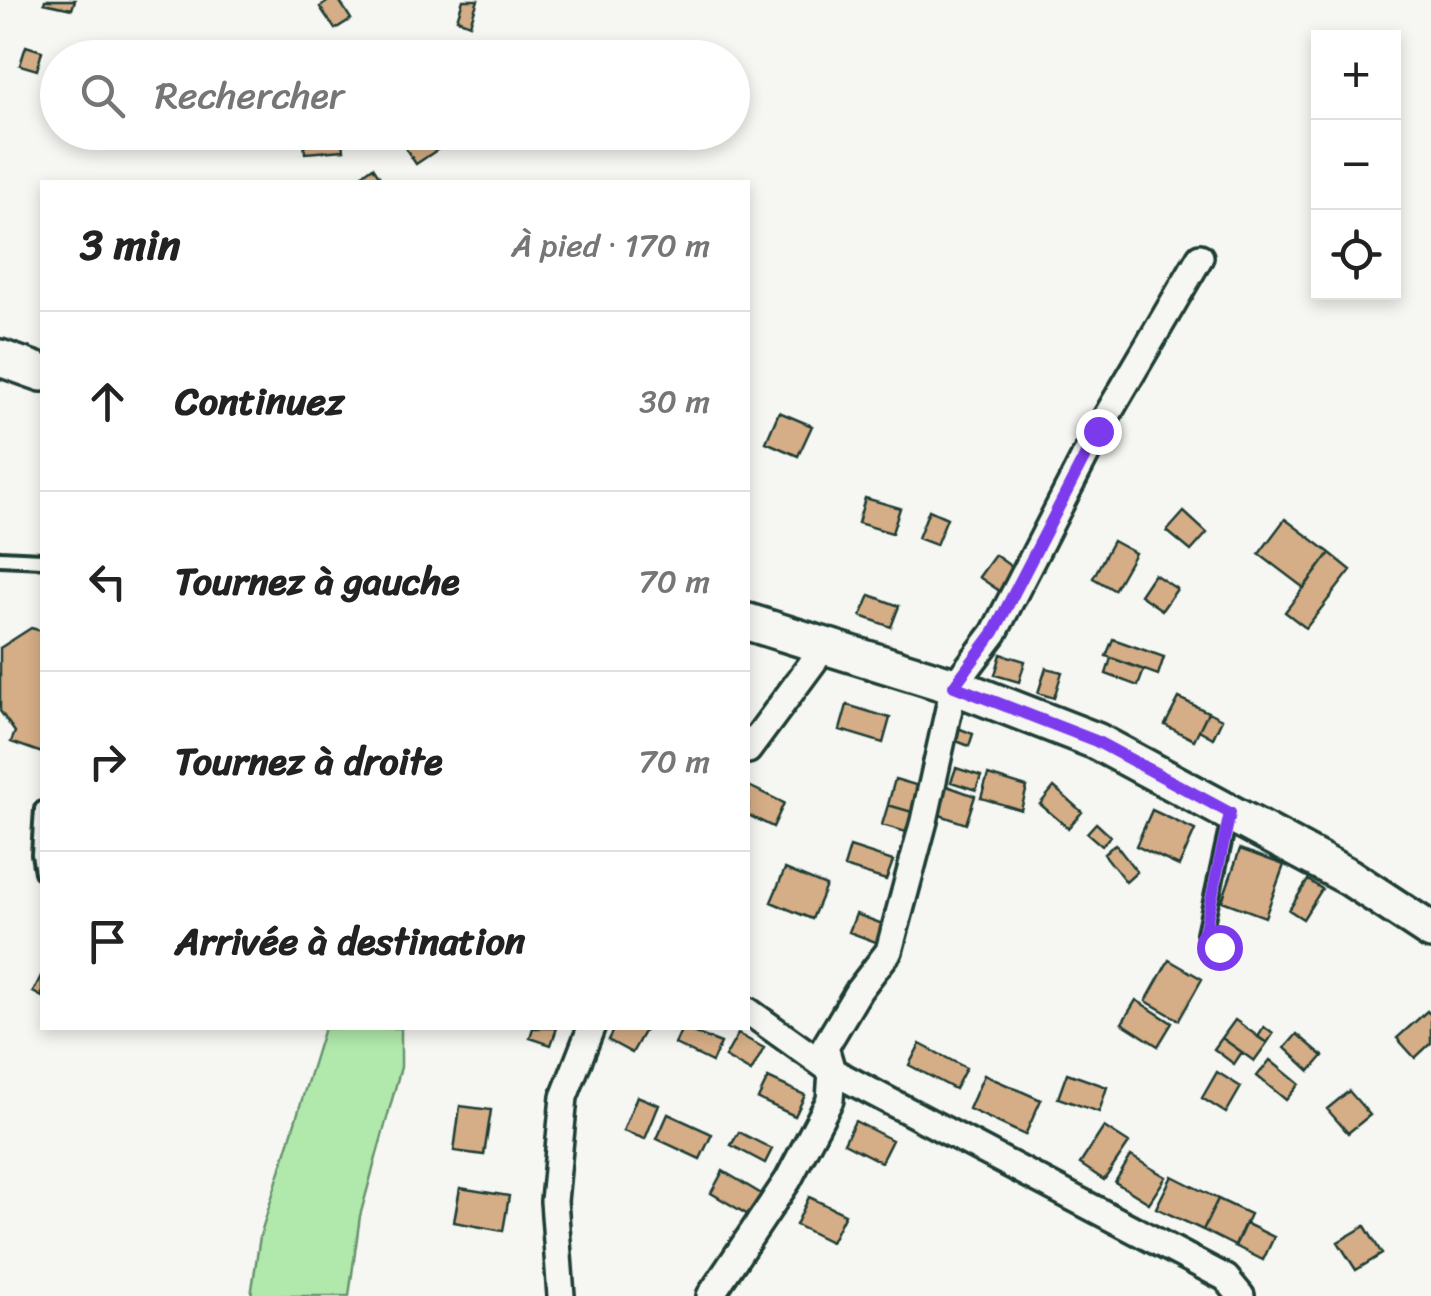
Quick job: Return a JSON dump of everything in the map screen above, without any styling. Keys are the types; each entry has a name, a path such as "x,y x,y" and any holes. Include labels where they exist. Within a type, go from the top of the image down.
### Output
{"main road":[{"path":"0,358 40,372"},
{"path":"750,623 954,686 1096,741 1349,876 1431,931"}],"street":[{"path":"710,1296 788,1180 830,1100 832,1071 825,1047 889,951 924,821 954,686 994,632 1098,431 1200,256"},
{"path":"750,747 825,646"},
{"path":"750,1013 832,1071 1226,1278 1240,1296"},
{"path":"560,1296 554,1201 564,1097 590,1030"}],"lane":[{"path":"0,558 40,560"},
{"path":"1219,947 1204,933 1230,813"}],"green space":[{"path":"323,1030 401,1030 401,1067 360,1216 349,1296 251,1296 260,1236"}],"building":[{"path":"75,0 72,9 44,3"},
{"path":"330,0 339,0 351,19 335,29 320,7"},
{"path":"463,0 478,0 470,24 457,19"},
{"path":"26,46 40,50 37,70 20,65"},
{"path":"407,150 437,150 416,164"},
{"path":"373,167 382,180 365,180 362,175"},
{"path":"779,412 812,426 798,456 766,442"},
{"path":"865,498 900,508 892,533 858,523"},
{"path":"929,510 947,518 936,545 918,538"},
{"path":"1184,512 1207,533 1191,551 1167,531"},
{"path":"1285,519 1330,553 1304,588 1259,554"},
{"path":"1113,541 1135,553 1114,590 1093,578"},
{"path":"1330,553 1351,570 1306,628 1285,612"},
{"path":"995,555 1019,572 1004,594 979,577"},
{"path":"1154,574 1177,589 1162,610 1140,595"},
{"path":"870,595 899,606 891,627 861,616"},
{"path":"31,628 40,630 40,752 11,742 15,732 0,711 0,648"},
{"path":"1113,639 1164,657 1158,675 1106,656"},
{"path":"1001,654 1025,661 1019,682 995,675"},
{"path":"1111,658 1144,670 1138,686 1106,674"},
{"path":"1046,668 1062,672 1054,698 1038,693"},
{"path":"1179,698 1208,712 1194,740 1165,725"},
{"path":"847,705 890,718 883,743 840,730"},
{"path":"1208,712 1222,719 1213,738 1199,730"},
{"path":"953,726 973,734 969,746 949,738"},
{"path":"956,768 981,776 976,790 951,782"},
{"path":"988,775 1027,787 1021,810 981,798"},
{"path":"895,779 926,788 919,814 888,805"},
{"path":"944,785 975,796 966,824 934,813"},
{"path":"750,786 784,803 773,827 750,816"},
{"path":"1054,787 1082,812 1068,828 1040,804"},
{"path":"888,805 919,814 913,834 882,825"},
{"path":"1152,810 1195,830 1179,866 1136,846"},
{"path":"1096,823 1110,836 1102,846 1087,833"},
{"path":"1115,844 1137,872 1126,882 1104,854"},
{"path":"850,847 893,861 886,880 844,867"},
{"path":"1240,849 1284,865 1265,917 1222,901"},
{"path":"785,869 826,886 812,919 771,902"},
{"path":"1308,880 1322,889 1303,919 1289,910"},
{"path":"856,914 888,926 881,944 849,932"},
{"path":"1169,960 1202,979 1179,1020 1146,1001"},
{"path":"40,978 40,996 33,992"},
{"path":"1136,1000 1172,1023 1158,1046 1122,1023"},
{"path":"1427,1011 1431,1015 1431,1043 1415,1058 1397,1038"},
{"path":"1235,1020 1267,1043 1254,1061 1222,1038"},
{"path":"1264,1027 1273,1034 1267,1043 1258,1037"},
{"path":"532,1030 556,1030 551,1045 530,1038"},
{"path":"613,1030 645,1030 632,1053 608,1040"},
{"path":"681,1030 721,1043 712,1062 675,1044"},
{"path":"738,1034 764,1048 751,1072 725,1057"},
{"path":"1297,1034 1323,1056 1310,1071 1285,1048"},
{"path":"1222,1038 1242,1052 1234,1064 1214,1049"},
{"path":"920,1044 966,1068 955,1089 909,1065"},
{"path":"1270,1060 1299,1084 1286,1100 1257,1076"},
{"path":"1217,1072 1241,1087 1226,1113 1202,1098"},
{"path":"1067,1073 1107,1087 1099,1112 1058,1098"},
{"path":"984,1075 1041,1100 1025,1135 969,1109"},
{"path":"768,1078 805,1095 795,1116 758,1099"},
{"path":"1349,1091 1370,1115 1348,1133 1327,1109"},
{"path":"637,1096 659,1105 645,1139 623,1131"},
{"path":"460,1106 491,1110 484,1155 454,1151"},
{"path":"668,1114 712,1134 700,1159 657,1139"},
{"path":"855,1121 892,1140 881,1162 844,1143"},
{"path":"1104,1127 1129,1143 1104,1180 1080,1164"},
{"path":"739,1132 772,1149 765,1163 731,1145"},
{"path":"1131,1156 1166,1177 1149,1203 1115,1182"},
{"path":"723,1171 763,1195 750,1216 711,1193"},
{"path":"1172,1176 1218,1199 1203,1230 1156,1208"},
{"path":"460,1188 509,1196 503,1231 454,1222"},
{"path":"809,1197 845,1214 831,1242 796,1225"},
{"path":"1218,1199 1250,1214 1235,1246 1203,1230"},
{"path":"1245,1223 1274,1237 1263,1260 1235,1246"},
{"path":"1365,1226 1382,1254 1356,1270 1338,1242"}],"route":[{"path":"1098,431 994,632 954,686 1096,741 1230,813 1204,933 1219,947"}]}
